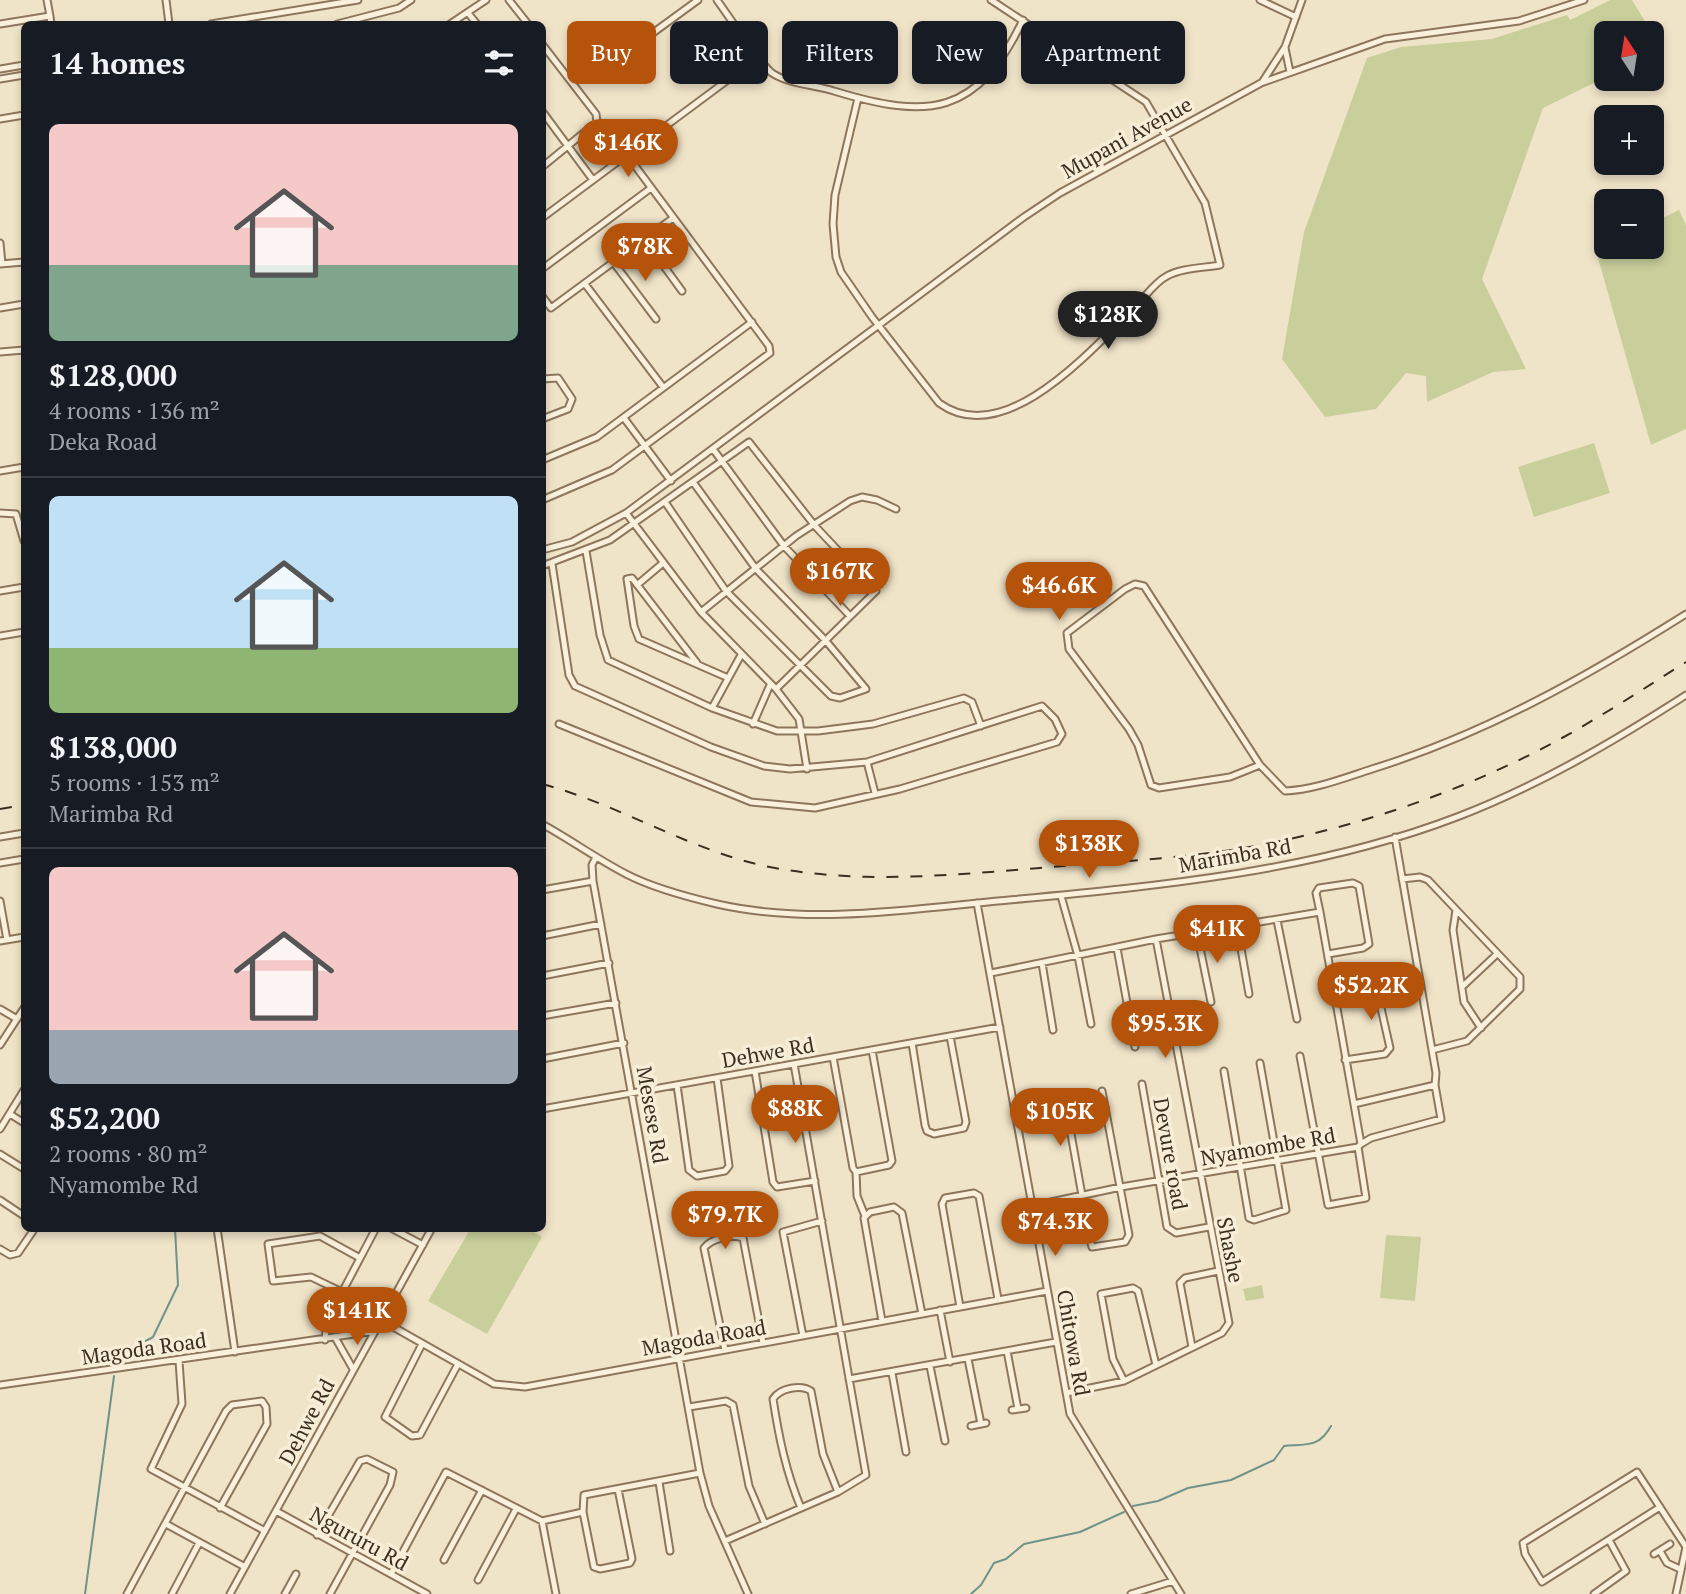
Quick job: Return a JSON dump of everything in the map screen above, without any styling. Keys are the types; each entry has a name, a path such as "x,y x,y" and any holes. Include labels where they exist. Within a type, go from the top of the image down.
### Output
{"street":[{"path":"47,0 51,21"},
{"path":"166,0 170,21"},
{"path":"229,21 358,0"},
{"path":"353,21 399,8 411,0"},
{"path":"455,21 486,0"},
{"path":"509,0 526,21"},
{"path":"656,31 698,0"},
{"path":"717,0 733,21"},
{"path":"1260,0 1296,17"},
{"path":"1261,83 1285,47 1302,0"},
{"name":"Mupani Avenue","path":"546,549 572,541 626,513 1024,217 1166,134 1261,83 1385,39 1518,22 1584,0"},
{"path":"858,98 835,195 833,233 841,272 877,325 939,403 951,410 984,416 1000,412 1038,393 1087,354 1166,276 1220,265 1205,204 1166,134 1141,97 993,1"},
{"path":"468,13 475,21"},
{"path":"0,24 50,16"},
{"path":"768,64 778,75 858,98 908,108 927,108 967,94 994,70 1009,50 1023,20"},
{"path":"1285,47 1290,72"},
{"path":"546,49 596,114 594,127 546,164"},
{"path":"0,69 21,66"},
{"path":"0,79 21,76"},
{"path":"546,215 722,84"},
{"path":"0,119 21,116"},
{"path":"546,116 593,180"},
{"path":"546,498 597,478 645,448 768,356 769,346 627,155"},
{"path":"546,266 651,188"},
{"path":"546,312 673,218"},
{"path":"645,240 682,291"},
{"path":"0,243 1,264 21,262"},
{"path":"614,263 656,318"},
{"path":"585,284 663,387"},
{"path":"546,301 551,308"},
{"path":"0,308 21,304"},
{"path":"546,458 597,437 752,322"},
{"path":"0,352 21,350"},
{"path":"546,379 558,378 572,399 568,409 546,417"},
{"path":"624,418 671,481"},
{"path":"546,565 586,551 635,524 749,442 815,526 876,591 800,666 773,687 753,724"},
{"path":"713,449 784,546 850,616"},
{"path":"0,471 21,468"},
{"path":"665,502 726,591 800,666 834,697 840,698 866,690 826,641 756,569 692,482"},
{"path":"701,612 784,546 850,501 862,498 877,500 896,509"},
{"path":"0,513 13,512 18,517 21,529"},
{"path":"626,513 701,612 773,687 799,719 807,769"},
{"path":"586,551 600,635 608,660 712,708 772,730 803,732 873,724 964,698 972,702 981,726"},
{"path":"552,564 569,675 578,688 755,763 776,768 807,769 867,762 1044,706 1055,719 1062,736 1056,742 900,789 874,793 850,803 815,808 751,802 559,724"},
{"path":"637,585 663,564"},
{"path":"697,663 632,578 625,581 638,637 726,677"},
{"path":"1260,765 1230,777 1159,788 1151,785 1138,745 1069,649 1067,634 1125,589 1135,584 1144,586 1155,598 1260,765 1285,791 1340,779 1389,764 1502,721 1573,684 1686,614"},
{"path":"0,591 21,588"},
{"path":"0,636 21,632"},
{"path":"712,708 726,677 741,655"},
{"name":"Marimba Rd","path":"546,826 630,876 717,904 776,914 816,915 977,904 1144,887 1259,870 1395,837 1454,818 1544,779 1602,748 1686,695"},
{"path":"867,762 874,793"},
{"path":"0,836 21,833"},
{"path":"1300,1056 1328,1205 1364,1200 1366,1196 1359,1145 1371,1138 1441,1119 1395,837"},
{"name":"Mesese Rd","path":"596,857 592,864 593,880 700,1473 709,1506 748,1594"},
{"path":"0,863 21,860"},
{"path":"1402,879 1424,878 1520,977 1521,987 1481,1028 1462,1043 1432,1051"},
{"path":"546,889 593,880"},
{"path":"991,973 1156,939 1320,912 1316,893 1319,888 1353,883 1359,886 1369,944 1328,954"},
{"path":"1061,895 1078,956 1091,1024"},
{"path":"0,901 3,940 21,937"},
{"name":"Chitowa Rd","path":"977,904 1072,1419 1181,1594"},
{"path":"1456,910 1453,930 1466,1009 1481,1028"},
{"name":"Nyamombe Rd","path":"1032,1206 1121,1187 1160,1183 1359,1145 1320,912"},
{"path":"1277,920 1297,1019"},
{"path":"546,935 601,924"},
{"path":"1237,926 1249,993"},
{"path":"1198,933 1211,1002"},
{"name":"Shashe","path":"1156,939 1229,1323 1226,1329 1192,1347"},
{"path":"1117,948 1135,1047"},
{"path":"1463,986 1497,954"},
{"path":"546,975 608,962"},
{"path":"1042,963 1053,1030"},
{"path":"1333,993 1376,986 1390,1048 1385,1054 1345,1060"},
{"path":"546,1015 616,1003"},
{"path":"0,1009 17,1020"},
{"path":"0,1045 21,1013"},
{"name":"Dehwe Rd","path":"546,1108 1000,1027"},
{"path":"912,1043 925,1125 934,1134 964,1128 966,1122 950,1036"},
{"path":"546,1058 624,1043"},
{"path":"856,1172 889,1165 892,1161 872,1050"},
{"path":"833,1057 856,1172 858,1196 865,1216 882,1321"},
{"path":"1224,1070 1249,1218 1254,1220 1286,1210 1260,1063"},
{"path":"725,1541 838,1492 866,1475 794,1064"},
{"path":"755,1071 772,1182 777,1187 815,1181"},
{"path":"677,1085 690,1172 697,1176 716,1173 727,1170 730,1161 717,1078"},
{"name":"Devure road","path":"1142,1084 1170,1231 1176,1233 1209,1227"},
{"path":"1354,1104 1435,1085"},
{"path":"1064,1096 1092,1246 1098,1248 1121,1244 1129,1235 1102,1091"},
{"path":"0,1129 21,1095"},
{"path":"10,1114 21,1121"},
{"path":"0,1154 21,1168"},
{"path":"960,1307 942,1204 946,1198 974,1193 979,1196 998,1299"},
{"path":"0,1200 21,1214"},
{"path":"865,1216 900,1208 922,1314"},
{"path":"803,1336 783,1232 822,1221"},
{"path":"0,1249 10,1255 18,1253 31,1232"},
{"path":"218,1232 235,1352"},
{"path":"325,1340 327,1321 374,1232"},
{"path":"399,1232 423,1245"},
{"name":"Dehwe Rd","path":"230,1594 430,1232"},
{"path":"342,1292 311,1277 273,1281 268,1244 320,1236 360,1258"},
{"path":"725,1350 704,1248 711,1241 734,1236 743,1238 763,1343"},
{"path":"1066,1393 1124,1381 1192,1347 1180,1283 1185,1278 1218,1271"},
{"path":"1124,1381 1113,1359 1101,1294 1133,1287 1138,1291 1156,1365"},
{"name":"Magoda Road","path":"381,1320 494,1384 513,1388 1047,1291"},
{"path":"940,1310 950,1362"},
{"name":"Magoda Road","path":"0,1385 336,1339 375,1331"},
{"path":"336,1339 353,1369"},
{"path":"849,1380 1056,1342"},
{"path":"422,1344 385,1417 412,1436 420,1435 457,1364"},
{"path":"1007,1351 1015,1410 1026,1408"},
{"path":"968,1359 983,1424 971,1426"},
{"path":"179,1361 183,1404 151,1466 155,1473 265,1531"},
{"path":"930,1366 945,1441"},
{"path":"892,1373 906,1452"},
{"path":"801,1508 787,1475 779,1439 773,1399 779,1392 802,1387 811,1391 823,1454 838,1492"},
{"path":"127,1594 228,1408 239,1403 262,1401 267,1411 267,1424 220,1507"},
{"path":"689,1407 726,1401 733,1405 749,1486 765,1524"},
{"path":"317,1535 360,1461 367,1459 393,1472 390,1485 330,1594"},
{"path":"1660,1507 1542,1582 1525,1554 1523,1543 1637,1472 1660,1507 1686,1547 1675,1594"},
{"path":"391,1574 444,1474 448,1473 542,1521 583,1512"},
{"path":"618,1489 632,1559 630,1563 600,1569 593,1566 583,1512 583,1495 700,1473"},
{"path":"659,1482 670,1552"},
{"path":"444,1560 482,1490"},
{"path":"478,1580 516,1509"},
{"name":"Ngururu Rd","path":"276,1511 426,1594"},
{"path":"542,1521 556,1594"},
{"path":"166,1524 245,1567"},
{"path":"1594,1594 1626,1571 1609,1540"},
{"path":"172,1594 199,1543"},
{"path":"1670,1544 1657,1552 1669,1565 1680,1569"},
{"path":"285,1594 296,1574"},
{"path":"1131,1594 1173,1581"}],"green space":[{"path":"1610,0 1632,0 1645,21 1594,21 1594,83 1543,108 1482,279 1526,369 1493,372 1427,402 1426,376 1406,373 1376,409 1325,417 1282,359 1304,232 1367,58 1401,47 1492,39 1567,15 1570,20"},
{"path":"1679,210 1686,225 1686,429 1651,445 1598,259 1664,259 1664,217"},
{"path":"1594,443 1610,493 1534,517 1518,467"},
{"path":"469,1232 534,1232 542,1237 487,1334 428,1301"},
{"path":"1386,1235 1421,1237 1415,1301 1380,1298"},
{"path":"1262,1285 1264,1298 1246,1301 1243,1289"}],"waterway":[{"path":"119,1365 133,1348 153,1337 178,1285 175,1232"},
{"path":"85,1594 114,1376"},
{"path":"1133,1506 1158,1501 1188,1488 1231,1480 1274,1460 1284,1446 1305,1445 1317,1441 1331,1426"},
{"path":"971,1594 981,1585 994,1563 1006,1559 1024,1544 1080,1532 1124,1512"}],"railway":[{"path":"546,785 601,804 715,852 775,868 808,873 907,877 1193,855 1244,848 1326,830 1408,806 1448,791 1562,738 1686,662"},
{"path":"0,809 21,806"}]}
